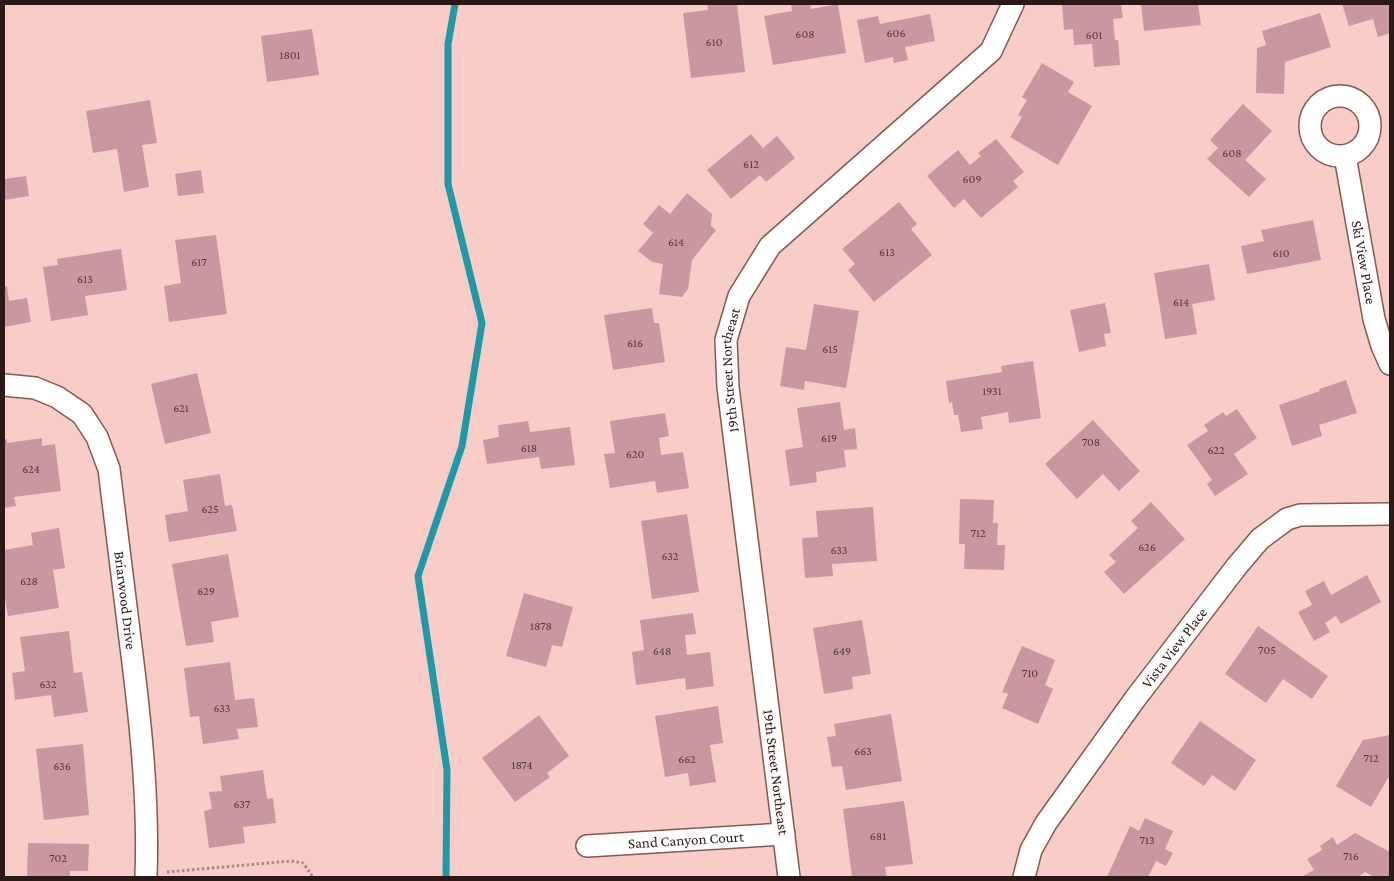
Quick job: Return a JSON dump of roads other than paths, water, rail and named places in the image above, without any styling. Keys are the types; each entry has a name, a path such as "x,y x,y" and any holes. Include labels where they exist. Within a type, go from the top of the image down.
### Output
{"street":[{"name":"19th Street Northeast","path":"789,877 729,397 726,340 739,296 770,246 991,51 1013,4"},
{"name":"Ski View Place","path":"1345,156 1374,319 1382,346 1390,364"},
{"name":"Briarwood Drive","path":"4,385 35,388 57,397 82,414 97,438 109,469 138,702 145,786 146,875"},
{"name":"Vista View Place","path":"1024,877 1031,850 1046,823 1135,700 1237,566 1260,539 1286,519 1300,516 1390,514"},
{"name":"Sand Canyon Court","path":"587,846 784,834"}],"waterway":[{"path":"446,877 447,770 418,576 462,446 482,323 448,184 448,44 455,4"}]}
